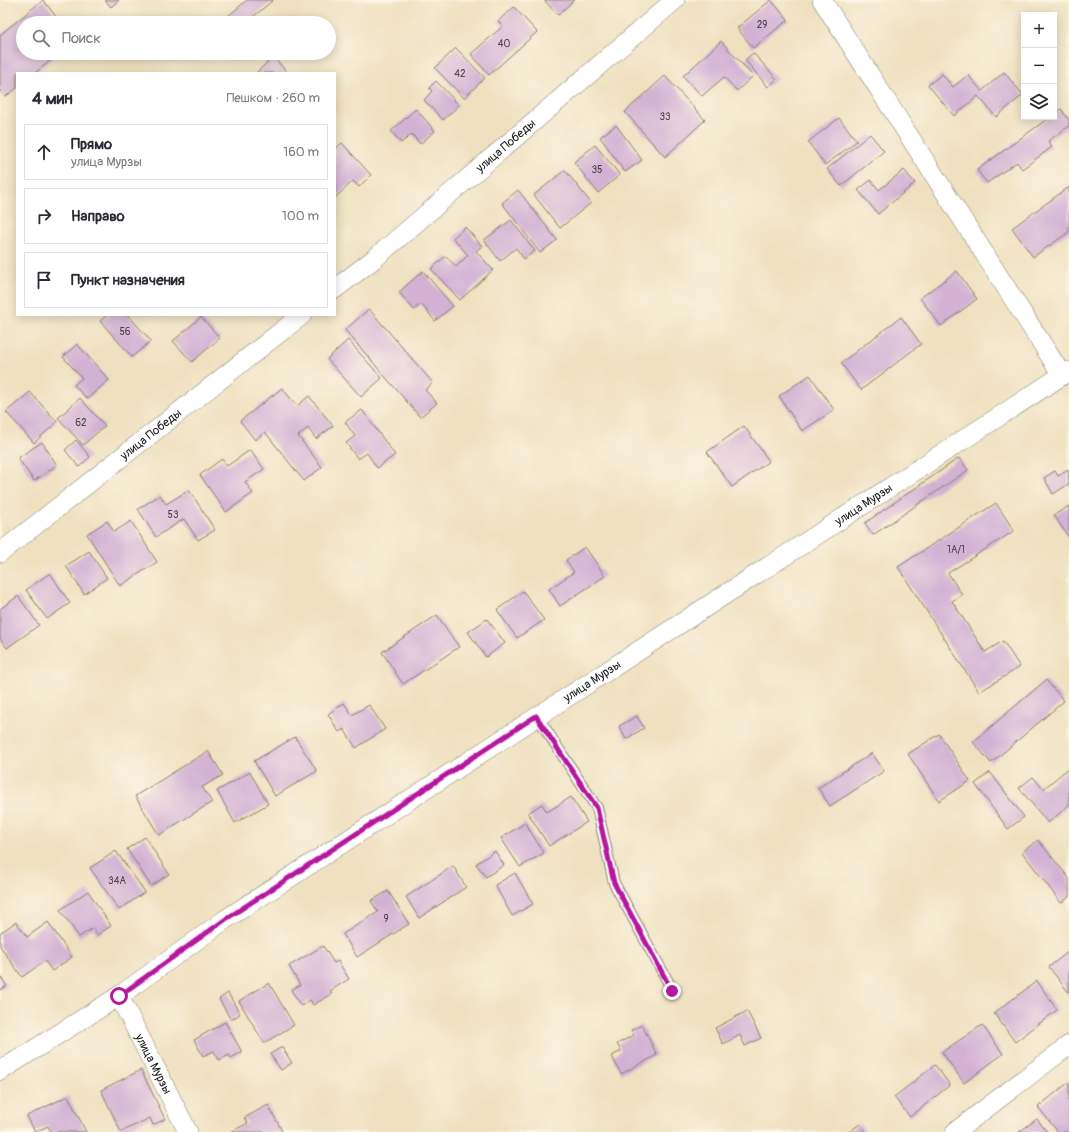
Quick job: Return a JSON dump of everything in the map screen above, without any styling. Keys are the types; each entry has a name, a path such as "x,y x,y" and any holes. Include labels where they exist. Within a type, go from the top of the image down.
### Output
{"street":[{"name":"улица Победы","path":"336,288 374,259 675,0"},
{"path":"822,0 1066,373"},
{"name":"улица Победы","path":"0,553 301,316"},
{"name":"улица Мурзы","path":"0,1071 119,996 226,919 536,716 1066,373"},
{"name":"улица Мурзы","path":"119,996 188,1132"},
{"path":"955,1132 1069,1045"}],"lane":[{"path":"536,716 597,808 614,883 672,991"}],"building":[{"path":"43,0 56,16 23,16"},
{"path":"105,0 119,0 111,7"},
{"path":"247,0 273,0 254,16 228,16"},
{"path":"544,0 574,0 558,15"},
{"path":"771,0 788,20 753,48 737,28"},
{"path":"514,7 537,32 489,75 471,54 503,26 498,21"},
{"path":"16,22 16,60 51,60 36,72 16,72 16,89 5,97 0,91 0,35"},
{"path":"721,41 753,76 737,91 724,77 702,96 683,76"},
{"path":"456,48 485,78 464,98 435,68"},
{"path":"753,53 777,79 768,87 745,60"},
{"path":"270,60 276,60 287,72 257,72"},
{"path":"1004,72 1021,93 1021,97 996,117 978,96 954,116 928,85 942,74 953,87 968,75 982,91"},
{"path":"665,76 705,120 665,157 625,112"},
{"path":"436,81 459,105 443,120 424,100 432,91 429,88"},
{"path":"416,109 435,131 420,144 412,134 401,143 391,131"},
{"path":"1061,109 1069,120 1069,126 1048,141 1052,147 1022,169 1017,162 987,183 977,170 1046,120 1057,120 1057,112"},
{"path":"839,118 857,141 825,165 808,142"},
{"path":"616,125 642,160 625,172 600,137"},
{"path":"870,134 884,151 841,186 827,169"},
{"path":"342,143 371,175 359,187 353,181 336,197 336,148"},
{"path":"595,145 620,175 598,193 574,162"},
{"path":"565,170 591,203 560,228 534,195"},
{"path":"904,170 915,183 878,214 858,190 871,180 879,190"},
{"path":"1069,187 1069,232 1033,257 1012,228"},
{"path":"518,190 557,240 540,253 502,203"},
{"path":"511,220 535,251 524,259 516,248 500,261 484,240"},
{"path":"465,227 482,246 476,251 493,270 460,300 431,269 446,256 456,267 468,255 453,238"},
{"path":"423,271 453,306 435,321 421,304 414,310 399,292"},
{"path":"957,271 977,299 941,326 920,298"},
{"path":"369,309 433,383 425,390 437,403 420,417 345,330"},
{"path":"106,316 129,316 151,341 132,357 100,321"},
{"path":"201,317 220,338 192,362 173,341"},
{"path":"901,317 921,344 861,390 841,363"},
{"path":"348,340 382,378 361,397 327,359"},
{"path":"77,344 109,380 87,399 74,385 82,378 63,357"},
{"path":"810,375 834,410 802,431 779,396"},
{"path":"282,388 297,406 309,396 333,426 316,439 308,428 298,436 322,467 304,481 265,432 255,440 240,421"},
{"path":"30,392 57,422 34,443 6,412"},
{"path":"80,398 105,426 83,445 58,418"},
{"path":"362,410 395,455 377,468 367,453 358,459 346,443 355,436 345,422"},
{"path":"744,426 769,461 732,487 707,452"},
{"path":"76,440 90,457 79,467 65,450"},
{"path":"42,442 57,465 34,481 18,458"},
{"path":"250,450 264,469 245,482 253,493 226,512 200,475 222,459 227,466"},
{"path":"959,458 968,470 873,535 865,523"},
{"path":"1068,470 1069,484 1053,494 1044,478 1055,471 1058,476"},
{"path":"189,490 215,530 198,540 184,519 156,537 138,509 160,495 166,504"},
{"path":"996,503 1014,531 948,573 962,595 952,601 985,652 1003,641 1020,667 979,692 898,567"},
{"path":"1069,506 1069,538 1054,515"},
{"path":"107,521 114,532 131,521 157,562 120,586 87,534"},
{"path":"585,547 605,576 560,606 549,589 574,572 566,560"},
{"path":"89,551 107,578 84,594 66,566"},
{"path":"50,573 70,603 47,619 26,590"},
{"path":"523,591 544,620 517,638 497,610"},
{"path":"18,596 39,625 7,648 0,639 0,609"},
{"path":"437,615 459,647 403,684 382,652"},
{"path":"487,619 505,643 486,657 468,632"},
{"path":"1046,680 1064,701 991,763 973,742"},
{"path":"344,703 352,715 369,705 385,729 356,748 344,729 339,732 328,714"},
{"path":"637,716 644,728 626,739 619,726"},
{"path":"939,734 970,781 939,801 908,754"},
{"path":"295,737 317,771 275,796 254,761"},
{"path":"208,751 223,775 202,787 212,802 159,835 135,796"},
{"path":"872,753 884,771 830,806 818,788"},
{"path":"1069,768 1069,805 1048,823 1019,788 1033,777 1043,789"},
{"path":"250,772 268,804 235,823 217,791"},
{"path":"990,772 1024,817 1008,829 975,784"},
{"path":"571,797 587,822 549,846 528,813 542,804 547,812"},
{"path":"525,823 544,853 520,867 501,838"},
{"path":"145,837 169,874 151,886 127,849"},
{"path":"1038,840 1069,878 1069,897 1061,903 1022,852"},
{"path":"116,851 145,892 119,910 90,868"},
{"path":"495,851 504,865 486,877 476,864"},
{"path":"453,866 466,887 419,918 406,897"},
{"path":"515,873 533,904 512,916 495,885"},
{"path":"88,891 111,926 97,935 93,928 79,937 60,910"},
{"path":"388,891 409,924 357,957 343,934 378,912 371,901"},
{"path":"16,922 27,937 48,922 72,957 52,971 45,961 22,977 0,946 0,933"},
{"path":"323,946 334,963 338,961 349,979 330,991 332,994 313,1005 310,1000 301,1006 291,990 300,985 289,966"},
{"path":"1069,951 1069,993 1049,967"},
{"path":"0,976 7,986 0,990"},
{"path":"1037,981 1057,1010 1015,1042 994,1013"},
{"path":"269,983 294,1025 264,1043 239,1001"},
{"path":"228,993 240,1014 231,1020 219,999"},
{"path":"747,1011 761,1038 745,1046 740,1035 723,1044 715,1028"},
{"path":"225,1022 242,1052 231,1058 229,1055 219,1060 214,1051 203,1056 194,1040"},
{"path":"642,1025 657,1055 621,1074 612,1056 621,1051 617,1044 634,1035 631,1030"},
{"path":"982,1025 1003,1054 964,1083 942,1052"},
{"path":"282,1047 292,1063 281,1070 270,1054"},
{"path":"935,1065 950,1085 910,1117 894,1097"},
{"path":"141,1070 165,1119 153,1125 150,1118 121,1132 101,1090"},
{"path":"1069,1082 1069,1132 1058,1132 1038,1107"},
{"path":"68,1096 86,1132 51,1132 48,1126 35,1132 27,1116"},
{"path":"268,1105 282,1131 231,1132 248,1123 244,1118"},
{"path":"1037,1119 1047,1132 1019,1132"},
{"path":"860,1124 865,1132 849,1132"}],"route":[{"path":"119,996 226,919 536,716 597,808 614,883 672,991"}]}
